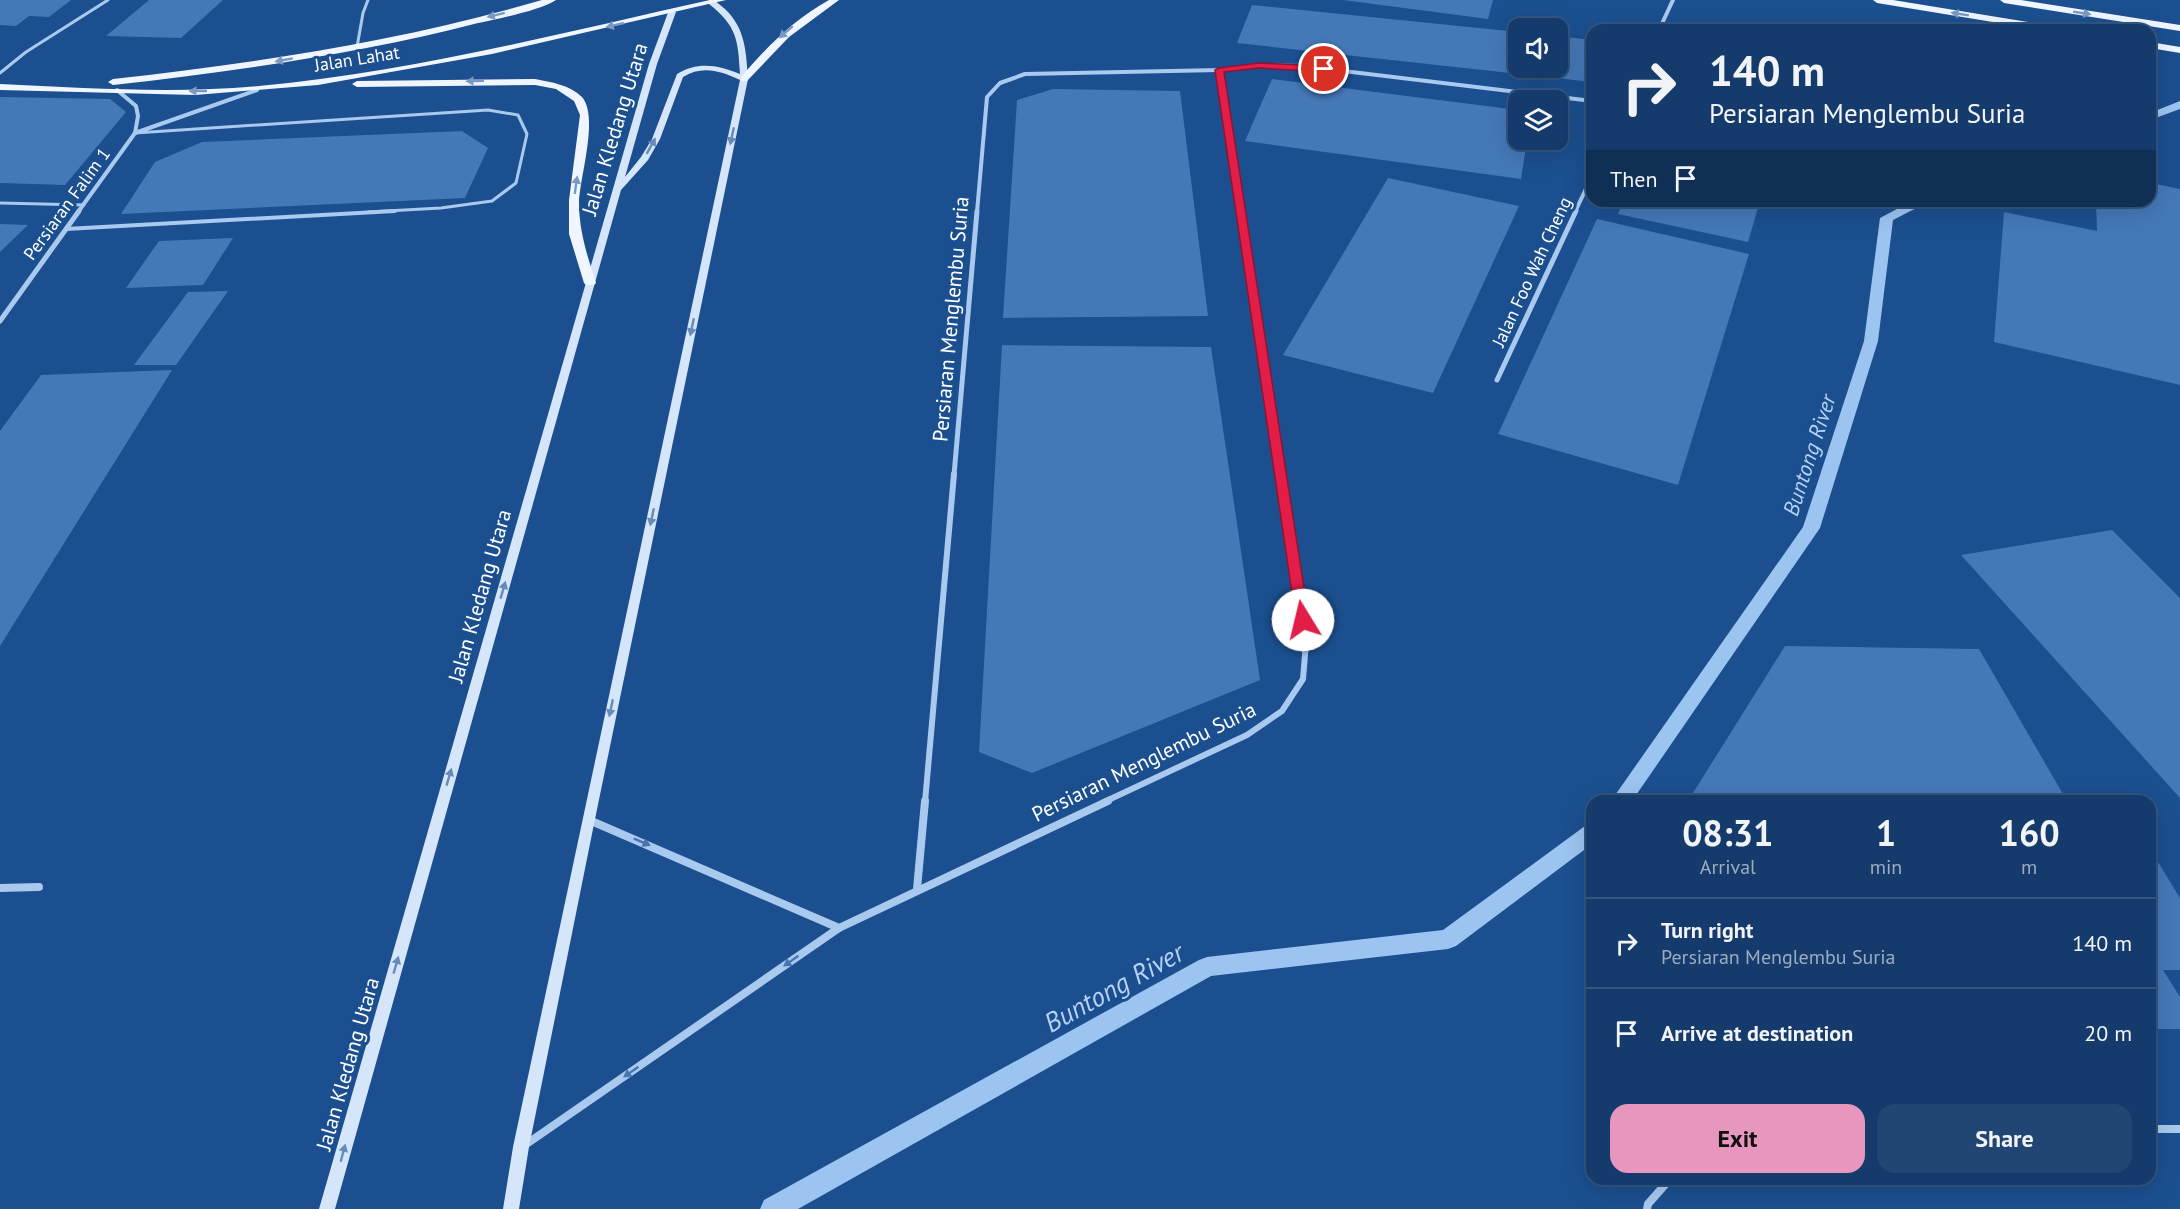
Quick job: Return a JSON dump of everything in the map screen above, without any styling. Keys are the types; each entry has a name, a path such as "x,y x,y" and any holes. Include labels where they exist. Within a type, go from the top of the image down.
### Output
{"main road":[{"path":"54,89 260,64 427,32 552,0"},
{"name":"Jalan Kledang Utara","path":"327,1209 653,64 672,12 683,0"},
{"name":"Jalan Lahat","path":"0,87 257,90 303,85 463,58 722,0"},
{"path":"744,78 780,37 811,13 835,0"},
{"path":"1877,0 2023,24"},
{"path":"2004,0 2155,24"},
{"path":"512,1209 521,1147 588,819 744,78 737,26 730,16 711,1"},
{"path":"2156,24 2180,28"},
{"path":"2156,46 2180,50"},
{"path":"616,192 645,158 656,139 680,76 696,69 713,68 744,78"},
{"path":"303,85 534,82 559,87 578,99 585,115 574,200 575,234 590,283"}],"street":[{"path":"1662,24 1673,0"},
{"name":"Persiaran Menglembu Suria","path":"917,889 987,98 1000,83 1025,74 1219,70 1259,65 1302,66 1586,100"},
{"name":"Persiaran Menglembu Suria","path":"521,1147 839,928 917,889 1247,735 1282,711 1303,679 1306,643 1219,70"},
{"name":"Persiaran Falim 1","path":"0,321 135,133 138,116 136,106 117,90"},
{"name":"Persiaran Falim 1","path":"135,133 257,90"},
{"name":"Jalan Foo Wah Cheng","path":"1497,380 1586,189"},
{"path":"588,819 839,928"},
{"path":"0,888 39,886"},
{"path":"2156,1129 2180,1129"},
{"path":"1647,1209 1648,1204 1665,1185"}],"lane":[{"path":"0,73 26,52 108,0"},
{"path":"357,46 363,13 368,0"},
{"path":"66,229 441,208 492,201 516,183 527,134 518,115 488,110 135,133"},
{"path":"0,203 84,205"}],"building":[{"path":"0,0 71,0 49,17 29,16 16,26 0,25"},
{"path":"149,0 223,0 181,38 106,36"},
{"path":"1343,0 1493,0 1488,19"},
{"path":"1252,5 1508,31 1508,73 1237,43"},
{"path":"1568,37 1586,39 1586,81 1556,78 1568,78"},
{"path":"1272,79 1508,109 1508,150 1525,150 1521,179 1245,141"},
{"path":"1053,89 1180,91 1208,316 1003,318 1017,100"},
{"path":"0,97 110,99 126,112 65,185 0,183"},
{"path":"462,131 488,148 465,198 121,214 155,162 202,142"},
{"path":"1388,178 1519,206 1433,393 1283,355"},
{"path":"2156,184 2180,189 2180,385 1994,342 2004,212 2097,231 2096,207 2156,207"},
{"path":"1621,207 1758,207 1748,242 1618,214"},
{"path":"1597,219 1749,254 1678,485 1498,434"},
{"path":"0,224 28,225 0,252"},
{"path":"233,238 203,285 126,288 159,241"},
{"path":"228,291 176,365 134,365 188,292"},
{"path":"1002,345 1211,347 1260,680 1032,773 979,752"},
{"path":"172,370 0,646 0,431 41,375"},
{"path":"2112,530 2180,598 2180,798 1961,555"},
{"path":"1785,646 1979,649 2064,795 1692,795"},
{"path":"2156,859 2180,898 2180,970 2163,970 2180,997 2180,1029 2156,1029"}],"waterway":[{"name":"Buntong River","path":"2156,115 2180,105"},
{"name":"Buntong River","path":"1625,795 1811,528 1871,341 1887,218 1910,207"},
{"name":"Buntong River","path":"773,1209 1207,967 1448,939 1586,836"}],"route":[{"path":"1303,620 1219,70 1259,65 1324,69"}]}
